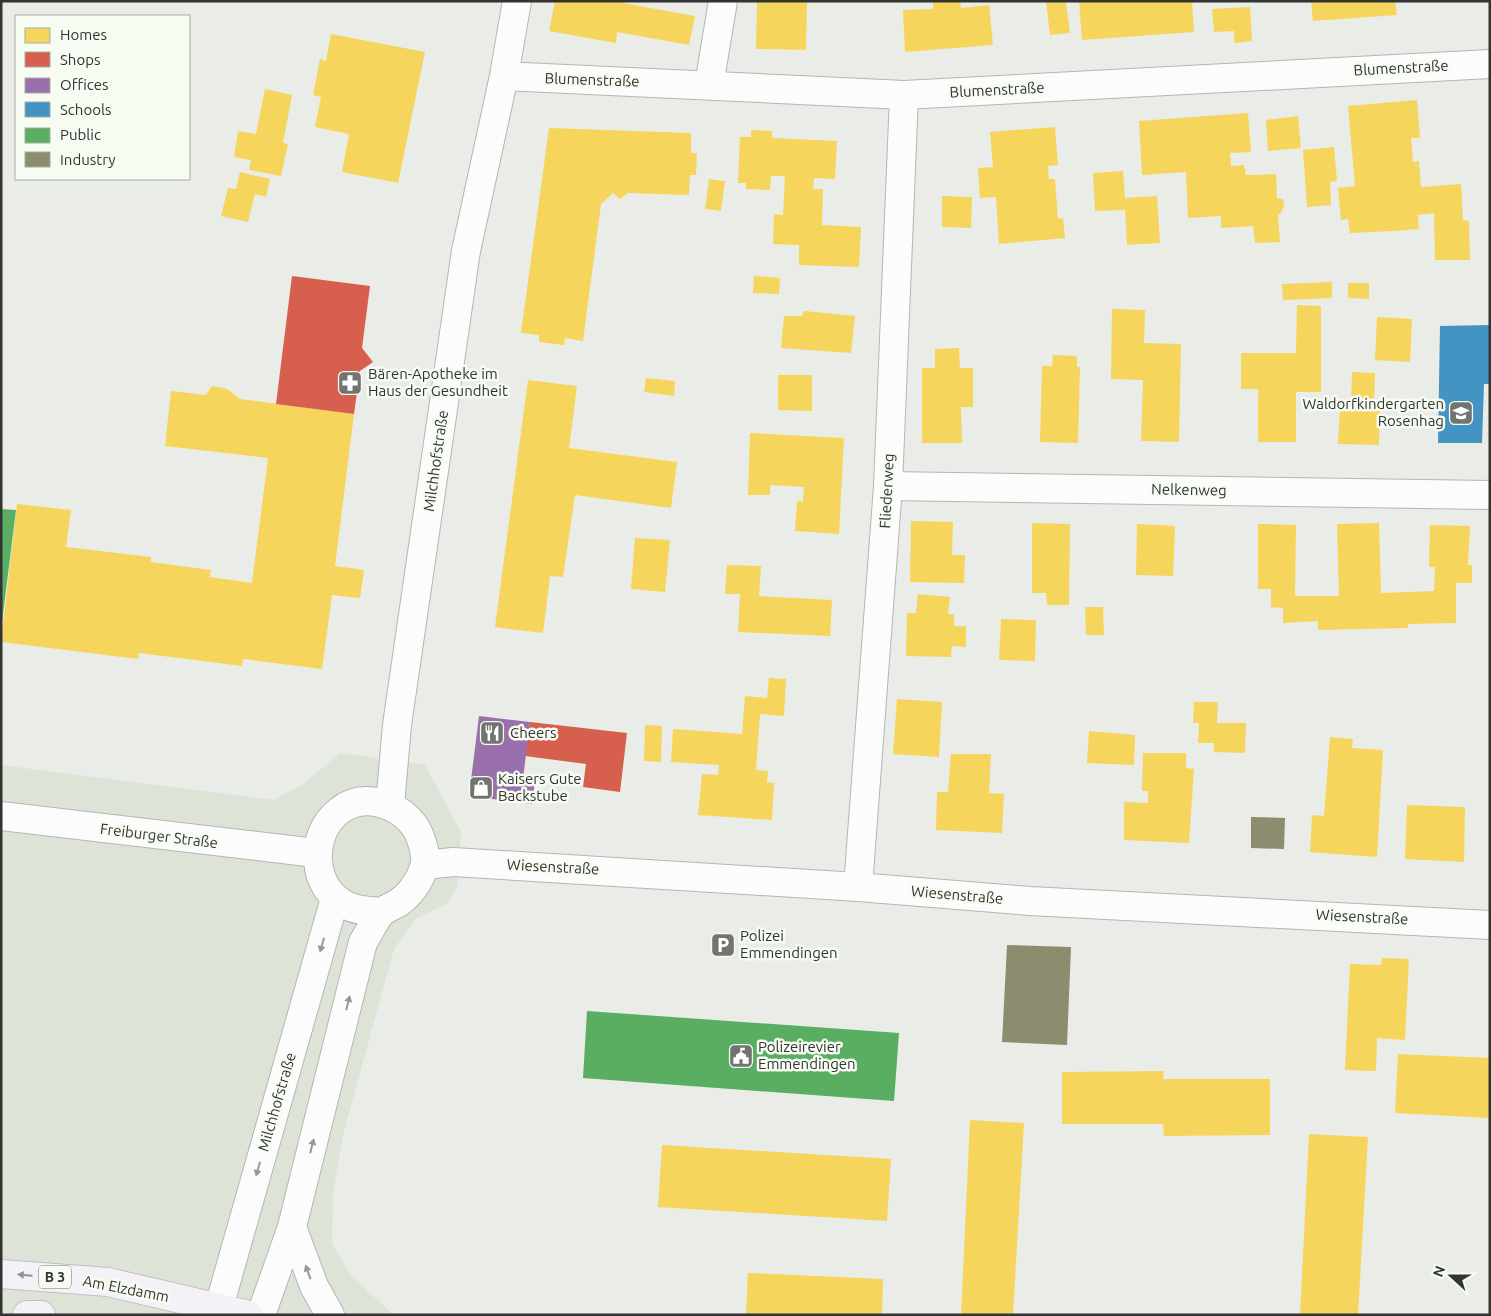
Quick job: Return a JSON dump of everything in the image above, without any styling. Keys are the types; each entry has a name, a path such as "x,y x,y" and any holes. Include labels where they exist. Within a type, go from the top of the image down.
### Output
{"main road":[{"name":"Am Elzdamm","path":"1,1274 108,1282 221,1311 249,1315"},
{"path":"27,1315 41,1315"}],"street":[{"name":"Milchhofstraße","path":"390,805 397,725 466,251 504,76 516,1"},
{"path":"709,84 723,1"},
{"name":"Blumenstraße","path":"504,76 709,84 904,95 1490,64"},
{"name":"Fliederweg","path":"858,887 888,486 904,95"},
{"name":"Nelkenweg","path":"888,486 1490,494"},
{"path":"261,1315 292,1227 363,942 382,912 400,902 415,886 425,865 424,850 417,830 405,814 390,805 373,801 356,803 339,811 325,828 316,853 321,880 335,898 348,906 382,912"},
{"name":"Freiburger Straße","path":"1,816 316,853"},
{"name":"Wiesenstraße","path":"425,865 453,862 858,887 1030,901 1490,925"},
{"name":"Milchhofstraße","path":"221,1311 335,898"},
{"path":"292,1227 314,1286 330,1315"}],"shaded area":[{"path":"340,753 425,765 461,832 457,888 448,903 416,919 394,949 343,1135 333,1194 332,1243 351,1276 394,1315 1,1315 1,765 273,800 302,785"}],"building: Homes":[{"path":"555,1 623,1 623,3 695,16 689,45 617,32 616,43 549,31"},
{"path":"757,1 807,1 806,50 756,49"},
{"path":"933,1 960,1 961,8 989,5 993,45 905,52 903,10 933,9"},
{"path":"1046,1 1066,1 1070,33 1050,35"},
{"path":"1079,1 1192,1 1194,32 1082,40"},
{"path":"1311,1 1395,1 1397,15 1313,21"},
{"path":"1250,7 1252,41 1234,43 1234,31 1214,32 1212,9"},
{"path":"331,34 425,52 398,183 342,172 349,134 315,127 321,97 313,95 320,59 326,61"},
{"path":"265,89 292,95 283,143 288,144 281,176 249,170 251,160 234,157 238,131 256,134"},
{"path":"1417,100 1420,138 1411,138 1413,162 1419,161 1421,187 1461,184 1463,220 1469,221 1470,260 1435,260 1434,213 1418,215 1419,229 1393,231 1350,233 1348,219 1341,220 1338,188 1355,186 1348,106"},
{"path":"1248,113 1251,152 1230,153 1231,166 1244,165 1246,175 1276,174 1277,198 1283,199 1284,206 1278,215 1280,242 1255,243 1253,226 1221,228 1221,216 1188,218 1186,172 1142,175 1139,121"},
{"path":"1298,116 1301,148 1268,151 1266,120"},
{"path":"1055,127 1058,165 1048,166 1049,179 1055,179 1058,219 1063,218 1065,238 999,244 996,197 980,198 978,168 993,167 990,132"},
{"path":"549,128 691,133 691,153 697,153 696,175 690,175 689,195 628,193 620,199 613,193 601,204 583,341 565,338 564,345 539,342 539,335 521,333"},
{"path":"751,130 772,131 772,138 837,141 835,179 814,178 813,189 823,189 822,225 861,227 859,267 799,265 799,245 773,244 774,214 783,215 785,176 771,176 770,190 746,189 746,183 738,183 740,137 751,137"},
{"path":"1334,147 1337,181 1330,182 1331,205 1307,207 1303,150"},
{"path":"1123,171 1125,198 1157,196 1160,243 1127,245 1125,210 1095,211 1093,173"},
{"path":"240,172 270,179 266,197 255,194 248,222 221,216 228,188 236,189"},
{"path":"709,179 725,181 721,211 705,209"},
{"path":"942,196 972,197 971,228 942,227"},
{"path":"754,276 780,278 779,294 753,293"},
{"path":"1332,282 1332,298 1283,300 1282,284"},
{"path":"1348,283 1369,283 1369,299 1348,298"},
{"path":"1297,305 1321,306 1321,392 1296,392 1296,442 1258,442 1258,389 1241,389 1241,353 1296,353"},
{"path":"1112,309 1145,310 1144,343 1181,344 1179,442 1141,441 1143,380 1111,379"},
{"path":"804,311 855,316 851,353 781,348 784,316 802,316"},
{"path":"1377,317 1412,319 1410,362 1375,360"},
{"path":"959,348 960,368 973,368 973,407 961,407 962,443 922,443 922,368 935,368 935,349"},
{"path":"1053,355 1077,356 1077,367 1080,367 1078,443 1040,442 1042,366 1052,366"},
{"path":"1352,372 1375,373 1374,405 1380,405 1379,445 1338,444 1340,404 1351,405"},
{"path":"778,375 812,375 812,411 778,410"},
{"path":"646,378 675,381 674,396 644,392"},
{"path":"528,380 577,386 569,448 677,462 671,508 575,495 563,577 550,576 543,633 495,627"},
{"path":"212,386 227,389 240,399 354,414 335,566 364,570 360,598 332,595 322,669 243,659 242,666 139,653 138,659 1,642 17,504 71,510 66,547 151,557 151,562 211,570 210,577 252,583 268,458 165,446 171,391 206,395"},
{"path":"750,433 844,438 839,534 795,531 797,501 803,502 804,487 770,485 770,495 748,495"},
{"path":"911,521 953,522 952,555 965,555 964,583 910,582"},
{"path":"1032,523 1070,524 1069,605 1047,605 1046,593 1032,593"},
{"path":"1379,523 1381,593 1434,591 1435,567 1429,567 1430,525 1470,526 1468,565 1472,565 1472,583 1456,583 1456,623 1408,624 1408,628 1318,630 1318,621 1283,623 1283,608 1271,607 1271,589 1258,589 1258,524 1296,525 1295,596 1339,596 1337,524"},
{"path":"1137,524 1175,526 1173,576 1136,575"},
{"path":"635,538 670,540 665,592 631,589"},
{"path":"727,565 761,566 759,596 832,600 830,636 738,632 740,594 725,594"},
{"path":"918,594 950,597 948,614 954,614 954,626 966,626 966,647 952,646 951,657 906,656 907,613 916,613"},
{"path":"1085,607 1103,607 1104,635 1086,635"},
{"path":"1001,619 1036,620 1035,661 999,660"},
{"path":"769,678 786,679 784,716 760,714 756,770 768,771 767,782 774,783 772,820 698,815 702,774 718,775 719,765 671,762 673,729 742,734 745,696 767,698"},
{"path":"897,699 942,702 939,757 893,754"},
{"path":"1194,702 1218,702 1217,723 1246,723 1245,753 1214,752 1214,743 1198,743 1199,723 1193,723"},
{"path":"645,725 662,726 661,762 644,761"},
{"path":"1089,731 1135,735 1134,765 1087,763"},
{"path":"1330,737 1353,739 1352,748 1383,750 1377,857 1310,852 1312,815 1324,816"},
{"path":"1143,753 1186,753 1186,768 1194,769 1189,843 1124,840 1124,802 1148,803 1148,791 1142,791"},
{"path":"951,754 991,754 989,793 1004,794 1002,833 936,830 937,792 948,792"},
{"path":"1407,805 1465,807 1464,862 1405,859"},
{"path":"1382,958 1409,959 1405,1040 1377,1038 1376,1071 1345,1070 1350,964 1381,965"},
{"path":"1398,1054 1490,1058 1490,1118 1395,1113"},
{"path":"1164,1071 1163,1079 1270,1079 1270,1135 1164,1136 1163,1124 1062,1124 1062,1072"},
{"path":"970,1120 1024,1123 1013,1315 961,1315"},
{"path":"1309,1134 1368,1137 1358,1315 1300,1315"},
{"path":"662,1145 891,1159 887,1221 658,1207"},
{"path":"748,1273 883,1279 882,1315 746,1315"}],"building: Shops":[{"path":"292,276 370,286 362,348 373,362 360,371 354,414 276,404"},
{"path":"530,722 627,733 620,792 583,787 586,764 525,756"}],"building: Offices":[{"path":"479,716 530,722 523,779 535,781 532,804 469,796"}],"building: Schools":[{"name":"Waldorfkindergarten Rosenhag","path":"1490,325 1490,384 1484,384 1482,443 1438,443 1440,326"}],"building: Public":[{"path":"1,509 16,510 2,622 1,622"},
{"name":"Polizeirevier Emmendingen","path":"587,1011 899,1033 894,1101 583,1078"}],"building: Industry":[{"path":"1251,817 1285,818 1284,849 1251,848"},
{"path":"1007,945 1071,947 1067,1045 1002,1042"}],"place":[{"name":"Bären-Apotheke im Haus der Gesundheit","path":"350,383"},
{"name":"Waldorfkindergarten Rosenhag","path":"1461,413"},
{"name":"Cheers","path":"492,733"},
{"name":"Kaisers Gute Backstube","path":"481,788"},
{"name":"Polizei Emmendingen","path":"723,945"},
{"name":"Polizeirevier Emmendingen","path":"741,1056"}]}
